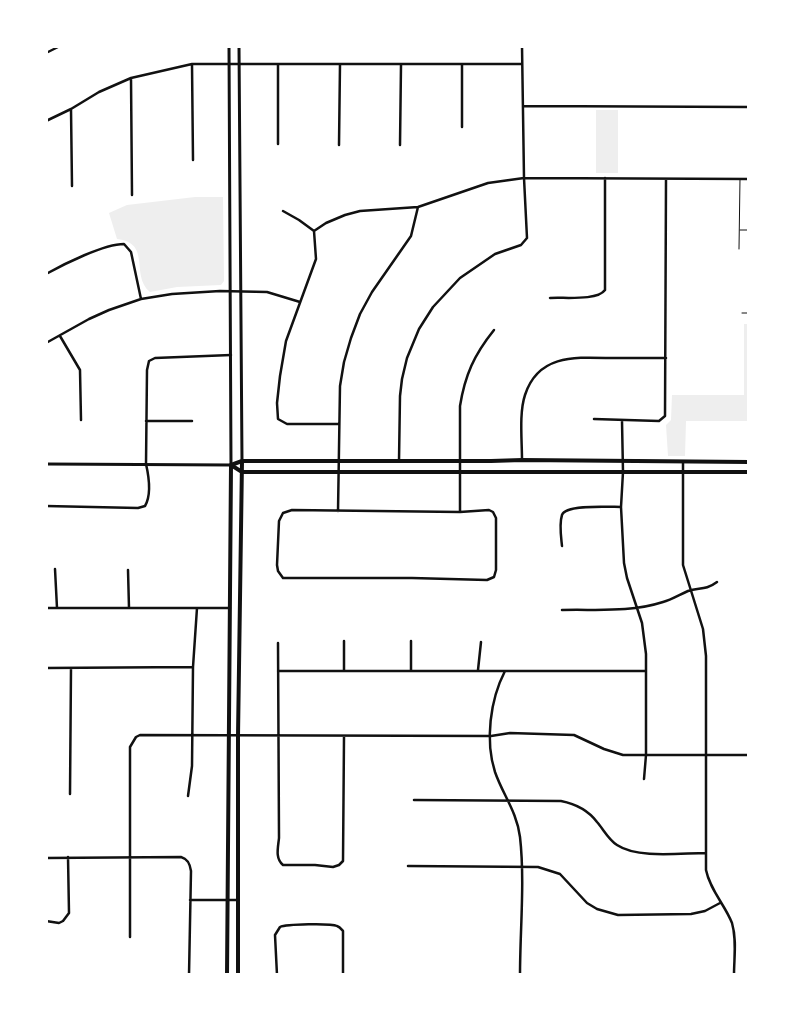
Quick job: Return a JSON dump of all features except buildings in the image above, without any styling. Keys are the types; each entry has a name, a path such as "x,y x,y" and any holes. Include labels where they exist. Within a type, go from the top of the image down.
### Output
{"main road":[{"path":"231,465 242,461 338,460 749,462"},
{"path":"238,975 238,736 242,461"},
{"path":"231,465 242,472 749,472"},
{"path":"227,975 231,465"}],"street":[{"path":"46,53 60,46"},
{"path":"46,464 231,465 229,46"},
{"path":"239,46 242,461"},
{"path":"399,461 402,379 407,358 419,329 433,308 460,278 495,254 523,243 527,238 522,46"},
{"path":"192,64 193,160"},
{"path":"46,120 71,109 99,92 131,78 192,64 522,64"},
{"path":"278,64 278,144"},
{"path":"339,145 340,64"},
{"path":"462,64 462,127"},
{"path":"400,145 401,65"},
{"path":"131,78 132,195"},
{"path":"523,106 749,107"},
{"path":"71,109 72,186"},
{"path":"314,231 333,220 360,211 418,207 488,183 524,178 749,179"},
{"path":"550,298 590,297 600,295 605,290 605,178"},
{"path":"594,419 659,421 664,418 666,179"},
{"path":"338,510 338,424 340,386 344,362 360,314 372,292 410,236 418,207"},
{"path":"283,211 300,220 314,231 316,260 286,341 280,376 278,418 284,423 338,424"},
{"path":"46,274 114,245 124,244 131,252 141,299"},
{"path":"46,343 88,319 141,299 172,294 240,290 267,292 300,302"},
{"path":"460,512 460,406 466,378 475,357 494,330"},
{"path":"60,336 80,370 82,420"},
{"path":"46,506 138,508 145,506 148,500 149,476 146,464 146,421 147,366 149,361 155,358 231,355"},
{"path":"522,460 522,406 525,394 533,379 545,367 573,357 666,358"},
{"path":"146,421 192,421"},
{"path":"622,421 623,472 621,507 625,570 638,608 645,639 646,755 644,779"},
{"path":"683,462 682,558 705,639 706,853 708,880 729,917 734,932 734,975"},
{"path":"562,546 560,524 564,510 621,507"},
{"path":"292,510 338,510 491,511 495,515 497,522 495,549 497,565 495,574 488,580 283,578 278,572 279,521 283,513 292,510"},
{"path":"55,569 57,608"},
{"path":"128,570 127,603 129,608"},
{"path":"562,610 607,611 638,608 663,602 690,590 705,588 717,582"},
{"path":"46,608 231,608"},
{"path":"188,796 192,766 193,667 197,608"},
{"path":"344,641 344,670"},
{"path":"411,641 411,670"},
{"path":"478,670 481,642"},
{"path":"278,643 279,838 277,852 280,863 283,865 332,867 339,865 343,861 344,737"},
{"path":"46,668 193,667"},
{"path":"70,794 71,668"},
{"path":"278,671 646,671"},
{"path":"505,671 495,697 492,715 491,755 495,772 509,801 518,827 521,867 520,975"},
{"path":"130,938 130,747 132,740 136,736 574,735 610,752 623,755 749,755"},
{"path":"414,800 561,801 581,807 617,845 627,850 649,853 706,853"},
{"path":"46,921 59,923 69,913 68,857"},
{"path":"46,858 181,857 186,859 190,865 189,975"},
{"path":"408,866 538,867 560,874 587,903 618,915 691,914 705,911 720,903"},
{"path":"190,900 237,900"},
{"path":"277,975 276,935 280,927 287,925 328,925 339,927 344,936 343,975"}],"lane":[{"path":"739,249 740,179"},
{"path":"740,230 749,230"},
{"path":"742,313 749,313"}],"shaded area":[{"path":"596,110 618,110 618,173 596,173"},
{"path":"195,197 223,197 224,281 221,285 177,287 150,292 144,285 141,277 138,253 128,242 117,239 109,213 127,205"},
{"path":"744,324 749,324 749,421 686,421 685,456 668,456 666,425 671,420 672,395 744,395"}]}
